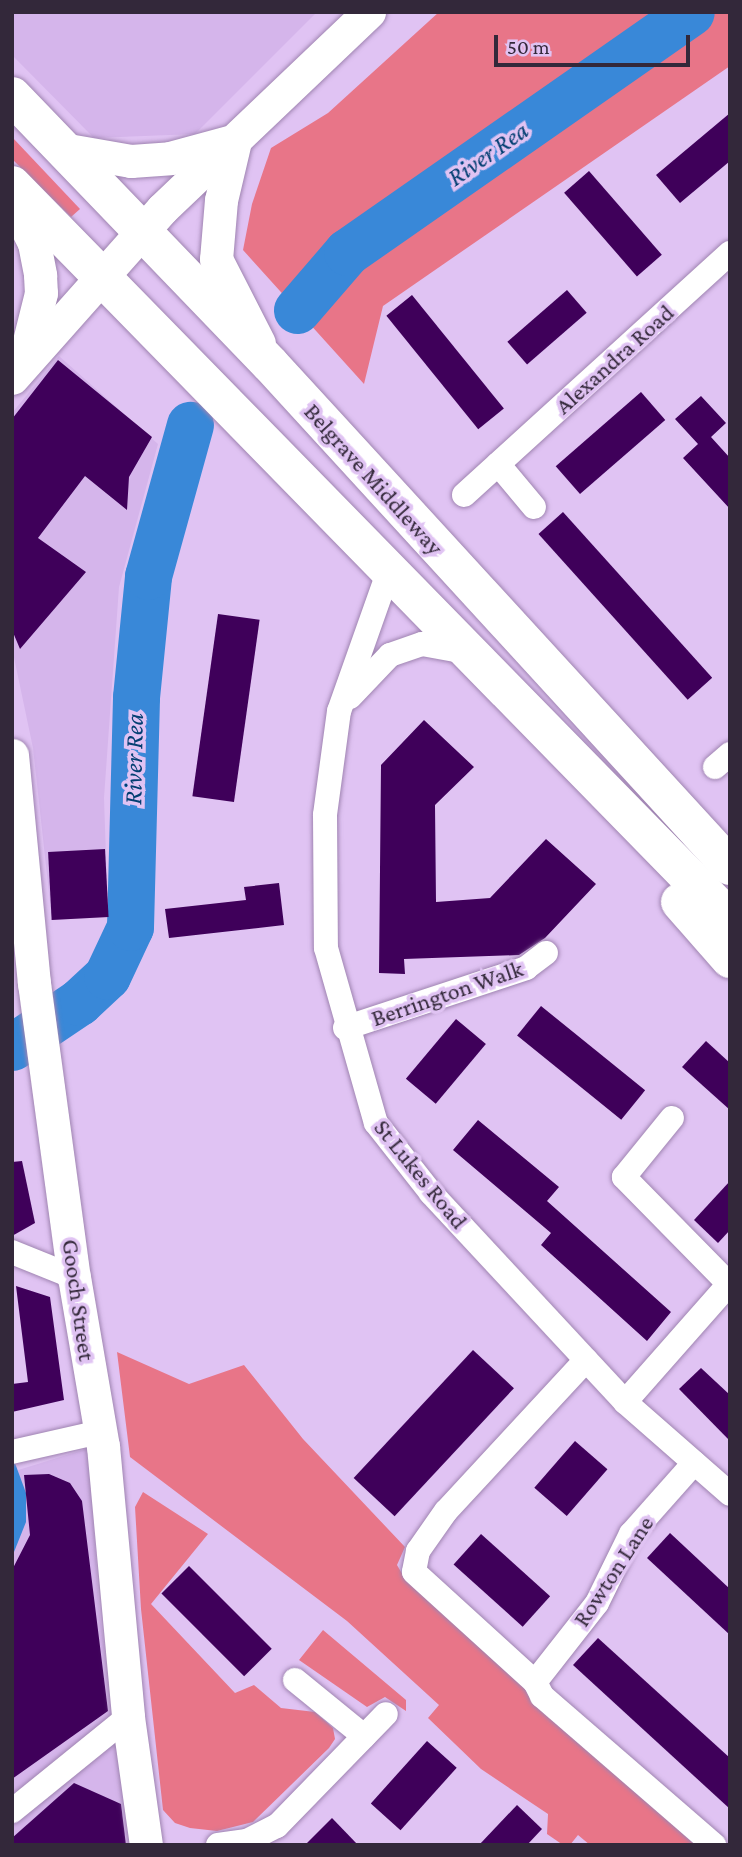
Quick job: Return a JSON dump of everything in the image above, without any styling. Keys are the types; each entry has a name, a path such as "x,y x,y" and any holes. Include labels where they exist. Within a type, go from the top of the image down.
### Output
{"highway":[{"name":"Belgrave Middleway","path":"12,96 270,364 534,656 730,866"},
{"path":"12,185 388,573 531,714 730,919"},
{"path":"534,656 730,836"},
{"path":"531,714 570,777 730,959"}],"street":[{"path":"18,370 142,230 369,12"},
{"path":"62,149 131,161 170,158 235,141"},
{"path":"235,141 219,212 216,259 270,364"},
{"path":"12,200 34,243 41,285 18,370"},
{"name":"Alexandra Road","path":"464,495 730,253"},
{"path":"498,464 534,508"},
{"name":"St Lukes Road","path":"388,573 339,711 325,815 326,948 345,1028 376,1123 431,1193 625,1402 730,1494"},
{"name":"St Lukes Road","path":"339,711 366,676 390,655 422,644 467,652"},
{"name":"Gooch Street","path":"12,755 29,989 47,1049 74,1277 100,1432 128,1717 146,1845"},
{"name":"Berrington Walk","path":"345,1028 526,968 546,953"},
{"path":"625,1402 729,1283 624,1177 672,1118"},
{"path":"12,1252 74,1277"},
{"path":"586,1360 446,1511 418,1551 414,1572 535,1682 542,1696 716,1845 730,1832"},
{"path":"20,1449 100,1432"},
{"name":"Rowton Lane","path":"535,1682 597,1603 631,1534 694,1463"},
{"path":"295,1680 363,1736"},
{"path":"218,1845 247,1842 277,1826 386,1714"},
{"path":"12,1811 128,1717"}],"shaded area":[{"path":"12,12 317,12 195,134 94,138 12,55"},
{"path":"439,12 730,12 730,66 383,306 364,384 243,250 252,204 271,148 328,113"},
{"path":"12,137 80,209 71,217 12,159"},
{"path":"59,356 158,444 119,587 104,798 108,917 52,920 33,748 12,648 12,413"},
{"path":"117,1352 189,1384 244,1365 303,1439 405,1547 397,1565 404,1577 695,1845 590,1845 578,1835 570,1845 563,1845 547,1834 548,1814 481,1769 428,1718 439,1705 347,1621 130,1457"},
{"path":"89,1448 99,1609 131,1845 12,1845 12,1472"},
{"path":"143,1492 208,1534 151,1604 235,1693 254,1685 281,1708 315,1712 333,1728 335,1739 329,1748 253,1822 217,1831 190,1828 175,1823 163,1810 141,1609 135,1507"},
{"path":"323,1630 406,1700 406,1711 385,1697 367,1707 299,1660"}],"water":[{"path":"12,1455 26,1493 26,1522 12,1557"}],"building":[{"path":"730,113 730,161 680,203 656,175"},
{"path":"589,171 662,255 637,276 564,193"},
{"path":"567,290 587,313 527,364 507,342"},
{"path":"412,295 504,408 478,429 386,316"},
{"path":"58,360 152,437 129,477 127,510 85,476 38,538 86,572 20,649 12,630 12,419"},
{"path":"641,392 665,420 580,494 556,466"},
{"path":"701,396 726,423 711,437 730,458 730,509 683,458 698,444 675,419"},
{"path":"563,512 712,678 688,700 538,534"},
{"path":"218,614 260,620 234,802 192,796"},
{"path":"424,720 474,767 435,805 436,902 490,898 546,839 596,884 545,938 519,955 404,959 405,974 379,973 381,765"},
{"path":"105,849 109,917 52,920 48,852"},
{"path":"279,883 284,925 169,938 165,909 246,900 244,887"},
{"path":"541,1006 645,1090 621,1120 517,1036"},
{"path":"456,1019 486,1044 436,1104 406,1079"},
{"path":"706,1041 730,1063 730,1110 682,1067"},
{"path":"478,1120 559,1187 547,1201 671,1312 647,1341 541,1245 551,1233 453,1150"},
{"path":"22,1161 35,1223 12,1236 12,1162"},
{"path":"730,1181 730,1230 718,1243 694,1220"},
{"path":"16,1286 50,1297 64,1400 12,1412 12,1384 28,1382"},
{"path":"473,1350 514,1388 395,1516 354,1478"},
{"path":"701,1368 730,1395 730,1441 679,1389"},
{"path":"575,1441 607,1469 567,1516 534,1488"},
{"path":"49,1474 70,1483 82,1501 108,1711 12,1779 12,1570 30,1535 24,1475"},
{"path":"670,1533 730,1589 730,1635 647,1558"},
{"path":"481,1534 550,1596 523,1627 454,1564"},
{"path":"189,1566 272,1649 244,1676 161,1594"},
{"path":"598,1638 730,1758 730,1809 573,1665"},
{"path":"427,1741 457,1768 401,1830 371,1803"},
{"path":"74,1783 121,1804 126,1845 12,1845 12,1838"},
{"path":"517,1805 542,1829 527,1845 479,1845"},
{"path":"332,1818 358,1845 305,1845"}],"waterway":[{"name":"River Rea","path":"297,310 347,252 691,12"},
{"name":"River Rea","path":"12,1047 79,1002 107,976 130,927 136,697 148,576 190,425"}]}
